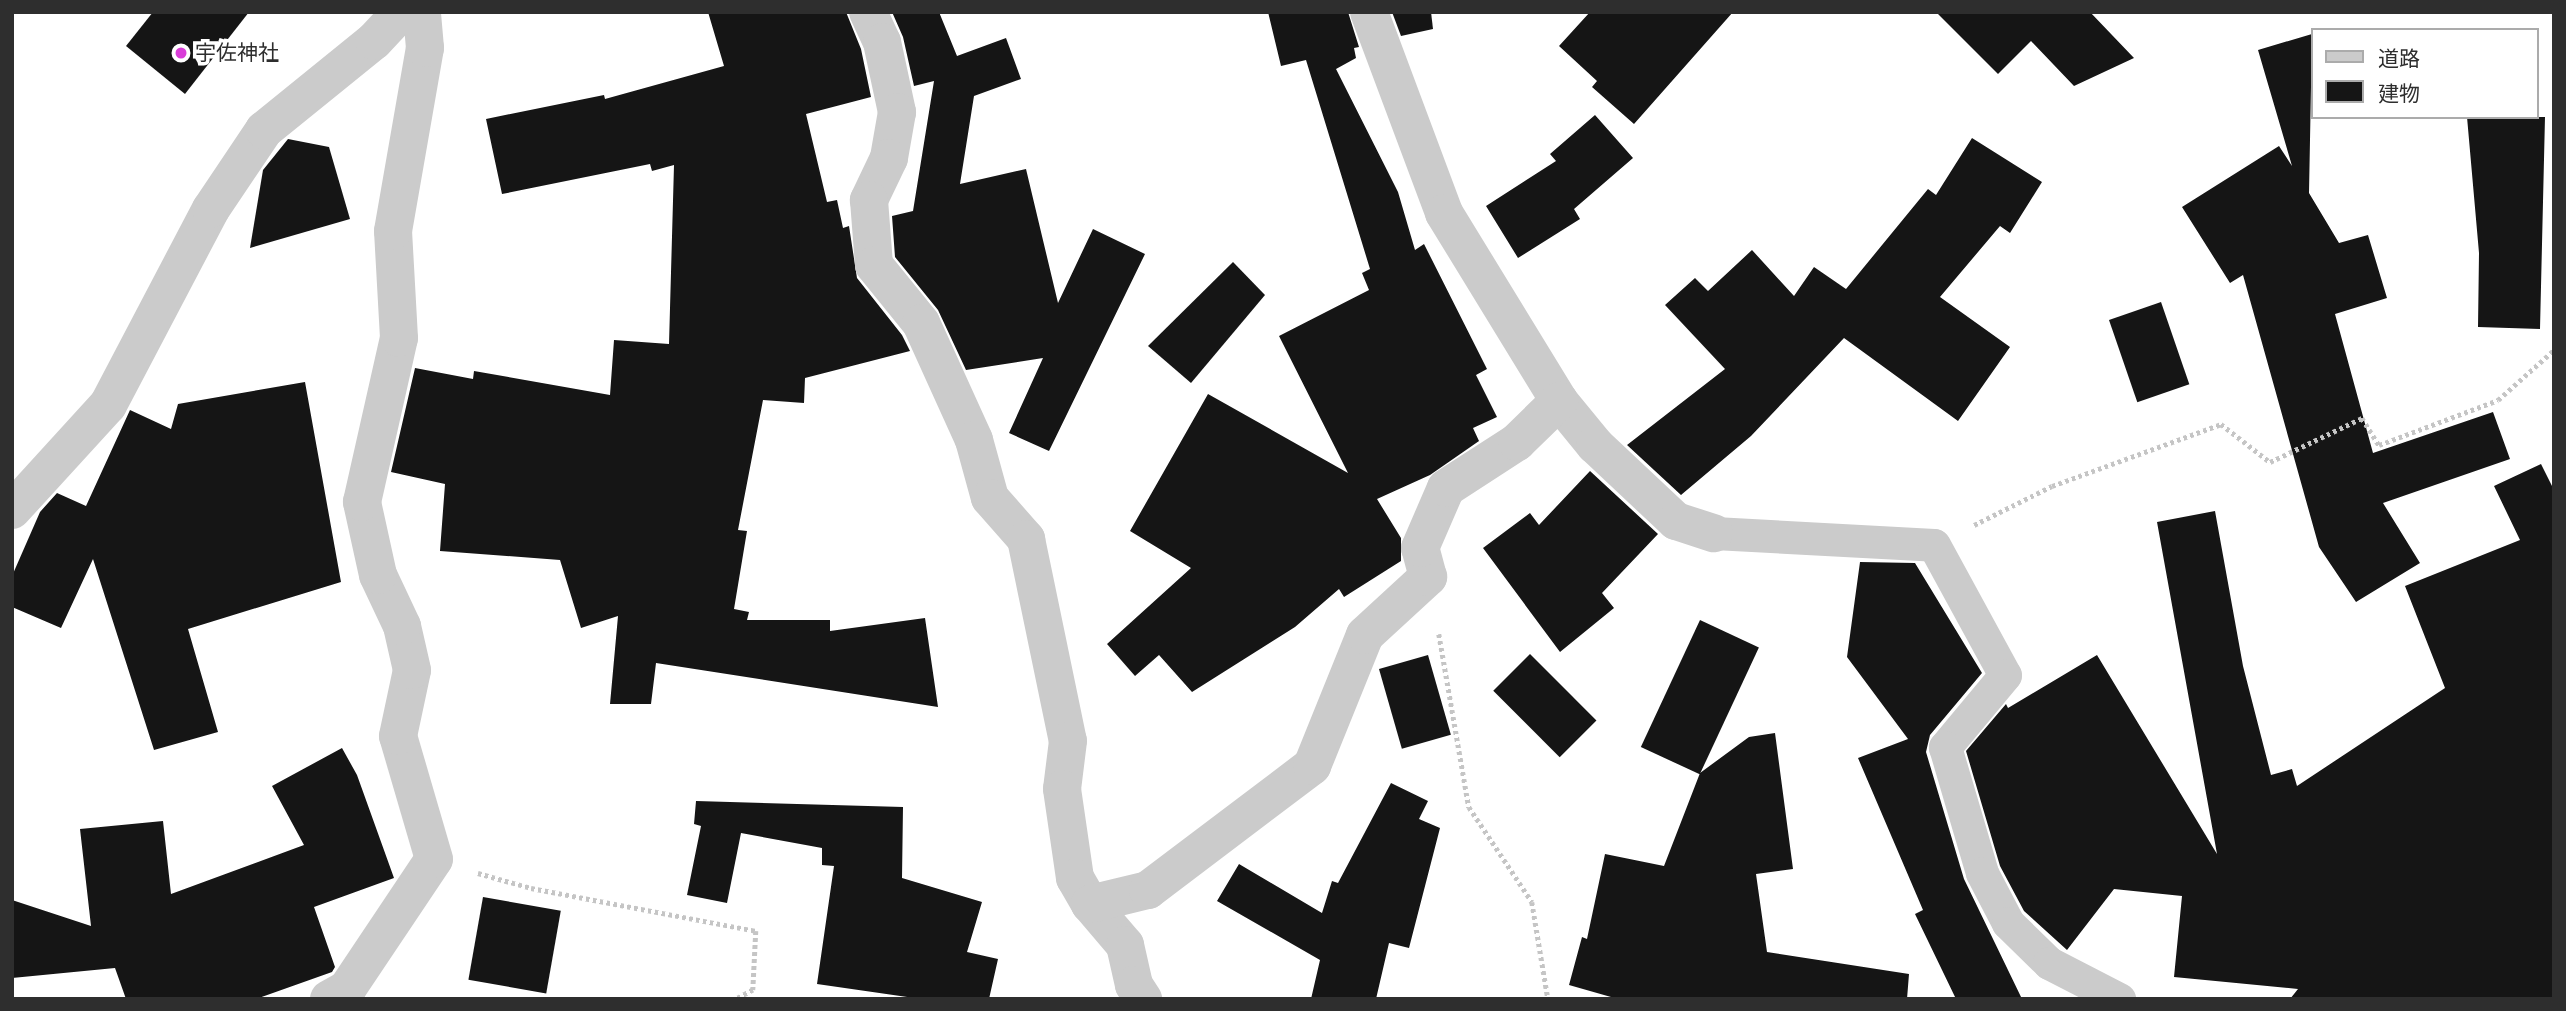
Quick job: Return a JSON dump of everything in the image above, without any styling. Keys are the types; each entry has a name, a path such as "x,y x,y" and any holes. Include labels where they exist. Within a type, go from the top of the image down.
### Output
{"street":[{"path":"12,510 108,405 211,209 264,130 374,41 401,12"},
{"path":"329,999 347,989 434,859 398,736 412,670 402,626 378,575 362,502 399,338 393,230 425,48 422,12"},
{"path":"868,12 882,42 897,112 889,158 869,200 874,265 921,323 974,440 990,498 1026,539 1069,740 1062,789 1075,878 1090,904 1125,945 1134,985 1143,999"},
{"path":"1370,12 1444,213 1559,401 1595,445 1676,522 1714,533"},
{"path":"1090,904 1147,890 1312,766 1365,635 1428,577 1420,548 1446,488 1517,442 1559,401"}],"lane":[{"path":"1714,533 1934,545 2005,675 1945,747 1982,873 2008,923 2049,963 2119,999"}],"path":[{"path":"1934,545 2052,486 2221,424 2270,462 2362,418 2379,445 2498,400 2554,350"},
{"path":"1428,577 1469,807 1532,902 1548,999"},
{"path":"434,859 531,888 756,931 753,990 736,999"}],"building":[{"path":"153,12 249,12 185,94 126,46"},
{"path":"708,12 846,12 861,49 871,97 806,114 827,202 837,200 843,228 849,226 857,278 902,335 910,351 805,378 804,403 763,400 738,530 747,531 734,609 749,612 747,620 830,620 830,631 925,618 938,707 656,663 651,704 610,704 618,616 581,628 560,560 440,551 445,484 391,472 415,368 473,379 474,371 610,395 614,340 669,344 674,165 652,171 650,164 502,194 486,119 604,95 605,99 724,66"},
{"path":"892,12 939,12 957,56 1006,38 1021,79 974,96 960,184 1026,169 1058,303 1093,229 1145,254 1049,451 1009,433 1043,358 966,370 938,310 895,257 892,216 913,211 934,81 914,86 903,37"},
{"path":"1268,12 1348,12 1359,47 1354,48 1356,58 1336,69 1398,192 1415,250 1424,244 1487,369 1476,375 1497,417 1473,428 1479,441 1430,475 1377,499 1401,538 1401,561 1344,597 1339,589 1295,627 1192,692 1159,655 1135,676 1107,644 1191,568 1130,531 1208,394 1348,473 1279,336 1369,290 1362,273 1370,269 1306,60 1281,66"},
{"path":"1392,12 1431,12 1433,29 1401,36"},
{"path":"1590,12 1733,12 1634,124 1592,87 1597,81 1559,46"},
{"path":"1936,12 2090,12 2134,58 2074,86 2031,41 1998,74"},
{"path":"2310,35 2309,193 2339,243 2368,235 2387,298 2335,314 2373,453 2493,412 2510,459 2383,503 2420,563 2356,602 2319,547 2243,275 2230,283 2182,207 2279,146 2292,166 2258,50"},
{"path":"1595,115 1633,158 1574,209 1580,219 1518,258 1486,206 1556,161 1550,154"},
{"path":"2545,117 2540,329 2478,327 2479,253 2467,119"},
{"path":"1972,138 2042,182 2010,233 2000,226 1940,297 2010,347 1958,421 1844,338 1751,436 1681,495 1627,445 1725,369 1665,305 1695,278 1708,291 1752,250 1794,296 1814,267 1846,289 1928,189 1936,195"},
{"path":"288,139 329,147 350,219 250,248 263,170"},
{"path":"1233,262 1265,295 1191,383 1148,346"},
{"path":"2161,302 2189,384 2137,402 2109,320"},
{"path":"305,382 341,582 188,629 218,732 154,750 93,559 61,628 12,607 12,576 40,512 57,493 86,506 130,410 171,429 178,404"},
{"path":"2541,464 2554,490 2554,999 2290,999 2298,989 2174,977 2182,896 2114,889 2067,950 2024,911 2000,866 1966,751 2006,704 2008,708 2097,655 2217,854 2157,522 2215,511 2243,666 2271,775 2292,769 2297,786 2445,688 2405,586 2520,540 2494,486"},
{"path":"1590,471 1658,534 1602,593 1614,608 1560,652 1483,548 1530,513 1539,525"},
{"path":"1860,562 1915,563 1982,673 1930,735 1926,752 1964,879 2022,999 1956,999 1915,914 1923,910 1858,758 1908,739 1847,657"},
{"path":"1700,620 1759,647 1700,774 1641,747"},
{"path":"1530,654 1596,720 1560,757 1493,691"},
{"path":"1428,655 1451,735 1402,749 1379,669"},
{"path":"1775,733 1793,869 1756,874 1767,952 1909,974 1907,999 1618,999 1569,985 1582,937 1587,939 1605,854 1664,866 1700,773 1749,737"},
{"path":"342,748 357,775 394,878 314,907 335,967 332,972 256,999 126,999 115,968 12,978 12,900 91,926 80,829 163,821 171,894 304,845 272,786"},
{"path":"1391,783 1428,801 1419,819 1440,828 1409,948 1389,943 1376,999 1311,999 1320,960 1217,901 1239,864 1322,913 1332,881 1338,883"},
{"path":"696,801 903,807 902,878 982,902 967,952 998,959 989,999 921,999 817,984 834,866 822,865 822,848 741,833 727,903 687,895 701,826 694,824"},
{"path":"483,897 561,911 546,993 468,980"}],"place":[{"name":"宇佐神社","path":"181,53"}]}
